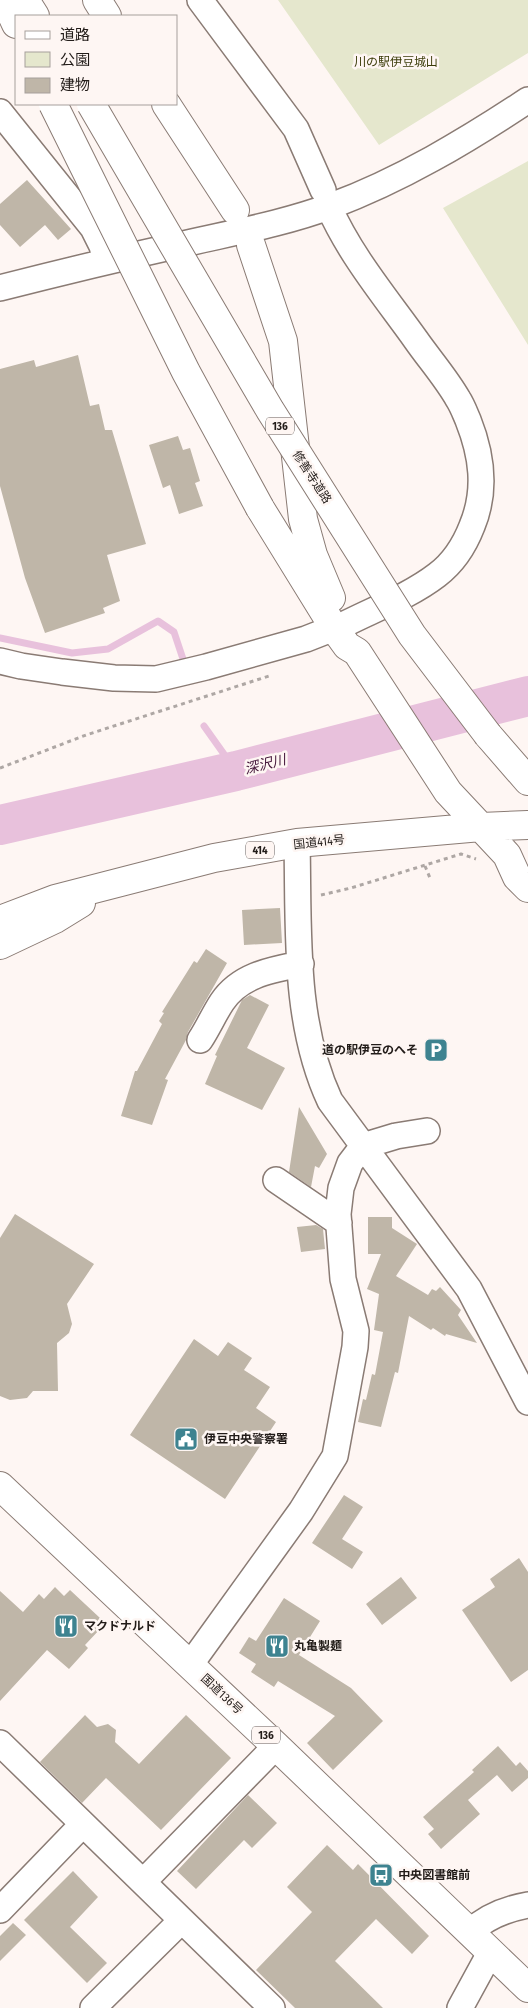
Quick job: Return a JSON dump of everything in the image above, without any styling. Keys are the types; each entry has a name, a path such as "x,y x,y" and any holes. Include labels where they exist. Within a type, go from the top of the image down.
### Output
{"highway":[{"path":"5,0 15,22"},
{"path":"25,0 34,15"},
{"path":"96,0 106,15"},
{"path":"53,105 186,372 260,508 341,626"},
{"name":"修善寺道路","path":"92,105 270,410 412,635 488,735 528,781"},
{"path":"167,105 234,210"},
{"path":"251,245 283,341 304,519 313,555 347,646 357,652 448,792 481,827 505,862 528,888"},
{"name":"国道414号","path":"3,918 55,899 108,887 214,858 297,844 481,827 528,825"},
{"name":"414","path":"0,945 55,919 108,887"},
{"name":"国道136号","path":"2,1491 276,1746 528,1988"}],"street":[{"path":"0,661 20,666 114,678 156,679 306,639 341,626 420,587 439,574 456,556 467,539 476,517 481,496 482,475 479,452 459,400 335,222 296,129 200,0"},
{"path":"0,288 106,261 268,225 326,199 360,194 412,170 528,100"},
{"path":"0,112 93,228 102,246 106,261"},
{"path":"297,844 302,989 311,1051 318,1076 330,1101 469,1289 528,1402"},
{"path":"200,1040 221,1002 232,989 266,971 301,964"},
{"path":"190,1665 301,1511 335,1456 355,1348 356,1331 343,1279 339,1223 341,1188 350,1163 363,1146 396,1136 427,1131"},
{"path":"276,1180 339,1223"},
{"path":"0,1743 272,2008"},
{"path":"143,1882 276,1746"},
{"path":"0,1910 83,1824"},
{"path":"470,1932 487,1918 528,1905"},
{"path":"93,2008 181,1921"},
{"path":"460,2008 490,1953"}],"path":[{"path":"0,768 86,735 274,674"},
{"path":"298,900 351,888 461,854 505,862"},
{"path":"425,866 430,878"}],"green space":[{"name":"川の駅伊豆城山","path":"278,0 528,0 528,53 379,145"},
{"path":"528,161 528,345 443,208"}],"building":[{"path":"27,180 71,229 58,240 45,225 20,247 0,225 0,204"},
{"path":"78,355 90,406 99,404 105,430 112,430 146,544 107,555 120,601 103,608 105,613 45,633 25,578 0,486 0,369 34,360 36,367"},
{"path":"178,436 183,450 190,448 200,481 195,483 203,506 179,514 170,485 163,488 149,445"},
{"path":"280,908 282,943 244,945 242,910"},
{"path":"206,949 227,963 188,1032 186,1040 165,1079 168,1080 152,1125 121,1116 135,1071 137,1071 162,1024 159,1021 164,1013 162,1012 194,961 197,963"},
{"path":"250,995 269,1005 247,1048 285,1068 262,1110 205,1084 217,1056 215,1055 242,1000"},
{"path":"299,1107 327,1154 319,1168 315,1166 311,1187 289,1172"},
{"path":"15,1214 94,1264 67,1304 72,1324 69,1333 57,1343 58,1391 33,1391 27,1398 10,1400 0,1396 0,1238"},
{"path":"368,1217 392,1217 392,1228 417,1244 396,1276 428,1295 432,1289 436,1291 440,1287 461,1310 458,1315 477,1343 446,1334 445,1336 433,1328 431,1330 409,1316 398,1373 395,1372 381,1427 358,1422 363,1399 366,1400 372,1374 375,1375 383,1332 374,1330 379,1294 367,1289 381,1254 368,1254"},
{"path":"316,1225 323,1229 325,1249 301,1252 297,1227"},
{"path":"194,1339 218,1356 228,1342 252,1358 244,1370 270,1387 256,1408 276,1422 225,1499 130,1435"},
{"path":"344,1495 363,1507 342,1539 363,1552 352,1569 312,1543"},
{"path":"519,1558 528,1572 528,1670 511,1682 462,1610 495,1587 490,1579"},
{"path":"401,1577 417,1598 382,1625 366,1604"},
{"path":"55,1587 64,1596 70,1590 100,1618 96,1623 101,1628 85,1645 88,1648 69,1669 47,1650 0,1701 0,1591 23,1612 39,1594 44,1599"},
{"path":"284,1598 320,1621 297,1658 299,1655 351,1688 383,1721 333,1770 307,1743 335,1716 278,1681 274,1687 251,1672 256,1664 239,1653 249,1637 256,1641"},
{"path":"85,1715 97,1727 108,1724 116,1730 115,1742 139,1764 186,1715 231,1758 161,1830 106,1778 82,1803 40,1762"},
{"path":"498,1746 516,1766 520,1762 528,1771 528,1778 512,1792 497,1775 468,1800 480,1814 441,1849 428,1834 434,1829 423,1817 474,1772 472,1770"},
{"path":"248,1795 277,1823 252,1848 244,1840 196,1889 177,1871"},
{"path":"327,1845 353,1870 358,1864 429,1936 412,1954 376,1919 335,1961 383,2008 295,2008 256,1970 312,1912 287,1887"},
{"path":"73,1871 98,1897 70,1927 107,1963 87,1983 24,1920"},
{"path":"13,1923 26,1935 0,1961 0,1936"}],"waterway":[{"path":"0,638 72,653 108,649 158,621 174,632 183,659"},
{"name":"深沢川","path":"0,825 236,771 528,696"},
{"path":"204,726 236,771"}],"place":[{"name":"道の駅伊豆のへそ","path":"436,1050"},
{"name":"伊豆中央警察署","path":"186,1439"},
{"name":"マクドナルド","path":"66,1626"},
{"name":"丸亀製麺","path":"277,1646"},
{"name":"中央図書館前","path":"381,1875"}]}
